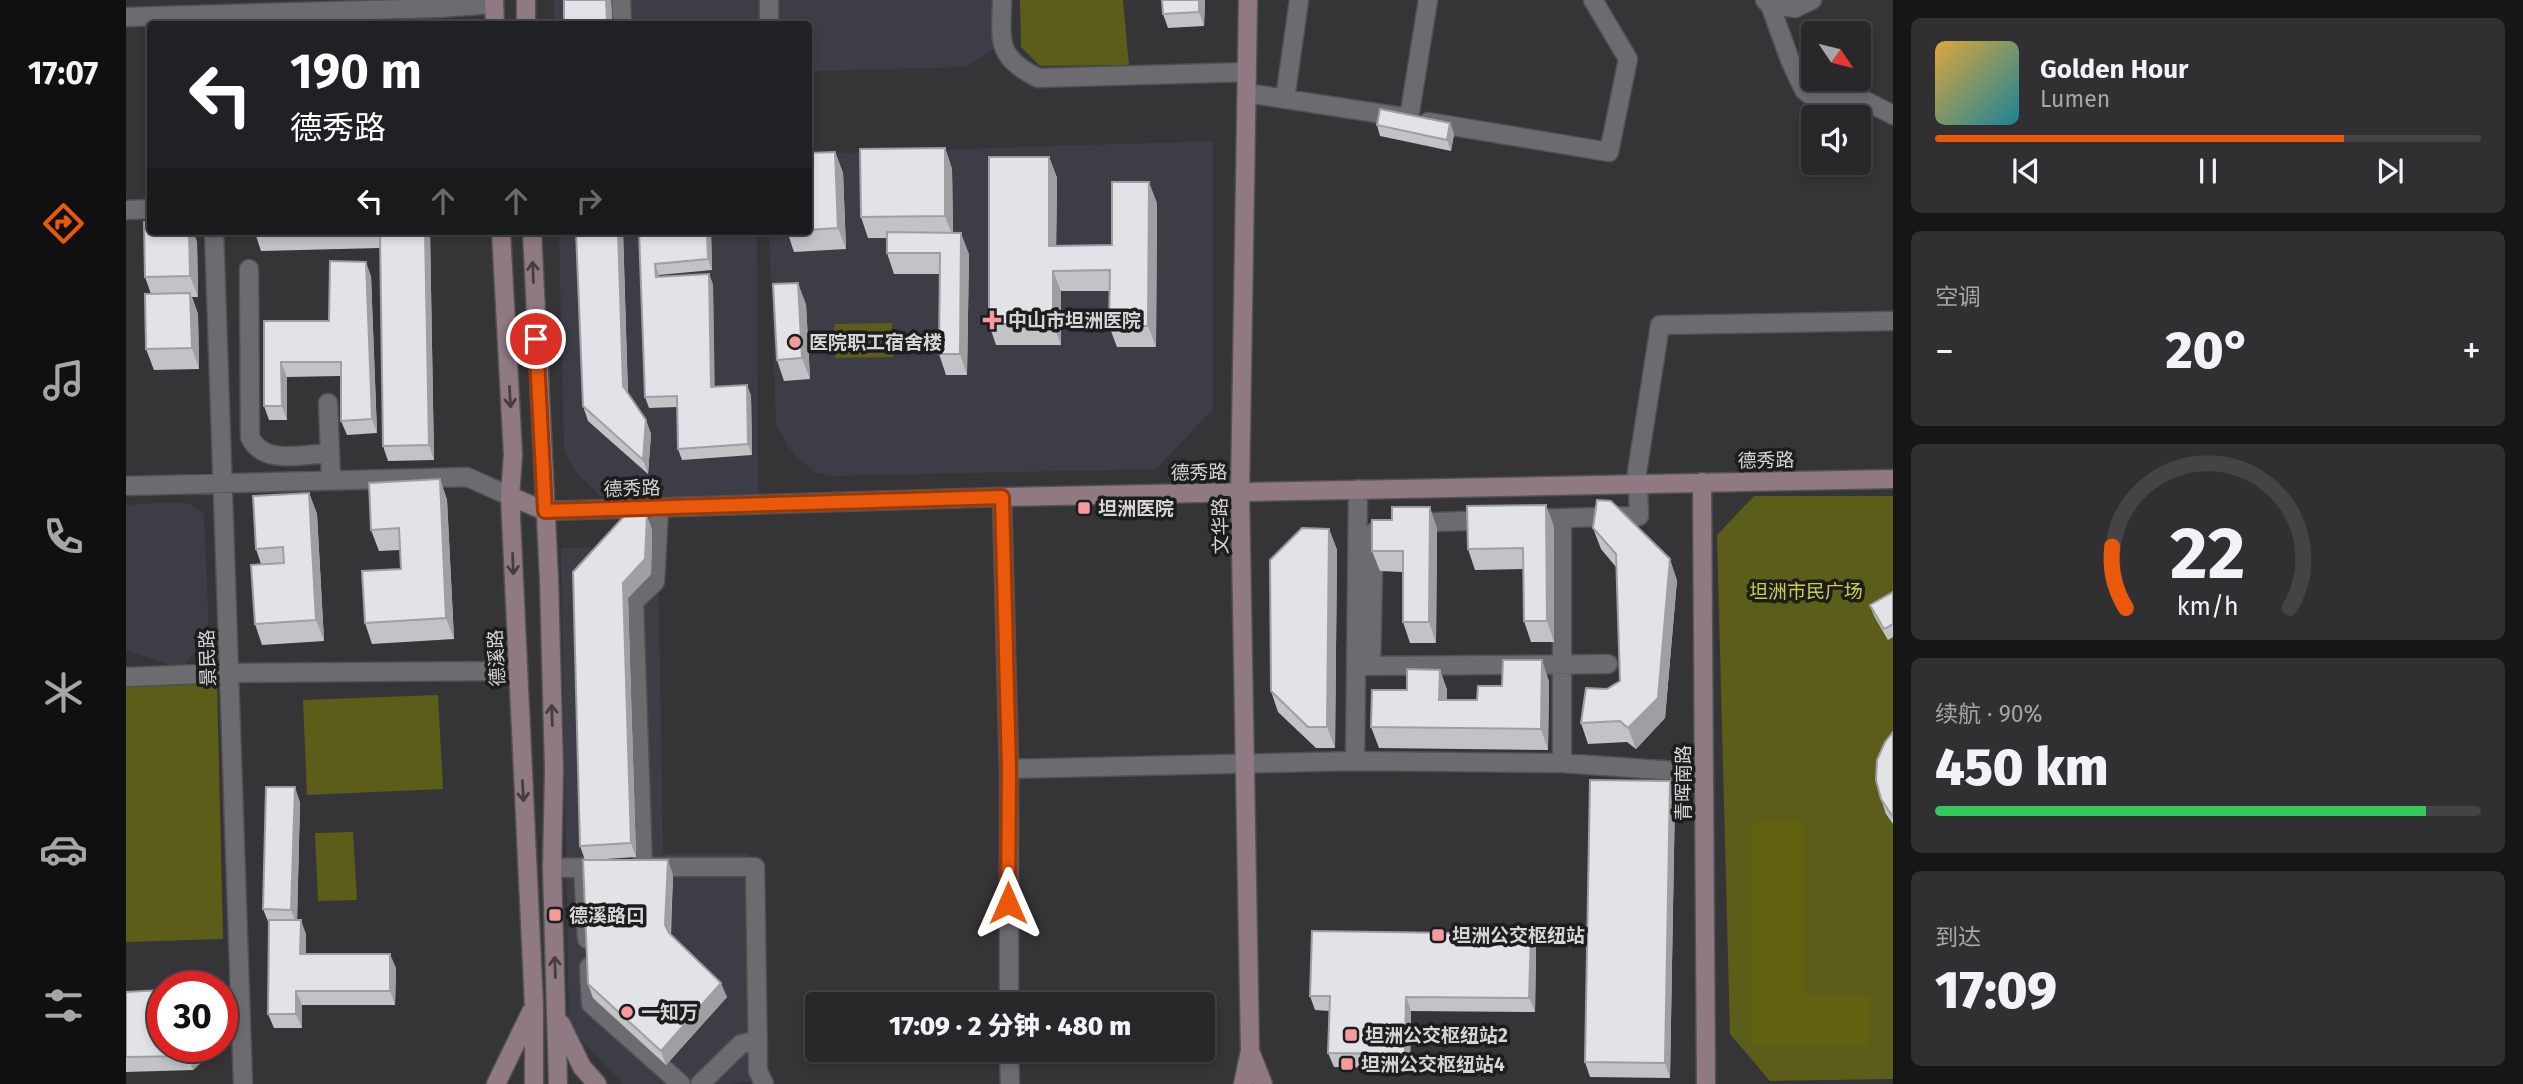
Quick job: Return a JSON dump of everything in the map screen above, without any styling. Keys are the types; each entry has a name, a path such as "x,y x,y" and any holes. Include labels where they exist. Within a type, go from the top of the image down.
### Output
{"street":[{"path":"526,0 526,21"},
{"path":"621,0 622,21"},
{"path":"769,0 769,21"},
{"path":"1002,0 1001,44 1016,65 1038,78 1247,72"},
{"name":"文华路","path":"1248,0 1240,492 1250,1051"},
{"path":"1285,99 1299,0"},
{"path":"1409,118 1428,0"},
{"path":"1247,93 1609,152 1628,59 1593,0"},
{"path":"1768,3 1796,8 1812,0"},
{"path":"126,17 425,8 494,2 495,21"},
{"path":"1768,3 1804,89 1820,102 1862,99 1893,115"},
{"path":"126,210 147,209"},
{"name":"景民路","path":"214,235 243,1084"},
{"name":"德溪路","path":"501,235 513,455 510,496 534,1006 534,1084"},
{"path":"531,235 554,770 552,868 558,1084"},
{"path":"249,269 250,437 253,444 261,452 271,456 330,453"},
{"path":"1355,761 1374,524 1639,516 1637,484 1660,325 1893,321"},
{"path":"218,362 249,362"},
{"path":"328,403 331,480"},
{"path":"126,486 467,477 510,496"},
{"name":"德秀路","path":"510,496 545,511 1002,497 1893,479"},
{"name":"青晖南路","path":"1702,482 1706,1084"},
{"path":"1358,489 1363,665"},
{"path":"1002,497 1009,769 1009,992"},
{"path":"631,867 634,602 655,582 659,508"},
{"path":"1562,518 1562,763"},
{"path":"1363,665 1608,664"},
{"path":"126,677 228,673 517,671"},
{"path":"1009,769 1355,761 1562,763 1704,772"},
{"path":"583,867 591,1004 681,1084"},
{"path":"552,868 755,867 758,1071 764,1084"},
{"path":"556,1004 573,1052 597,1084"},
{"path":"496,1084 534,1006"},
{"path":"700,1084 741,1044 758,1040"},
{"path":"1243,1084 1250,1051"},
{"path":"1250,1051 1263,1084"},
{"path":"1009,1062 1010,1084"}],"shaded area":[{"path":"554,0 1002,0 1001,44 966,67 812,71 812,21 554,21"},
{"name":"中山市坦洲医院","path":"1213,141 1213,409 1156,469 830,476 815,472 797,458 776,424 769,235 812,235 812,154"},
{"path":"559,235 757,235 758,505 615,510 575,471 564,450"},
{"path":"167,502 190,504 204,514 209,636 181,669 126,650 126,505"},
{"path":"658,546 663,854 749,853 753,1081 724,1084 623,1084 569,1027 561,548"},
{"path":"1753,822 1804,822 1803,994 1870,995 1869,1045 1752,1045"}],"green space":[{"path":"1020,0 1123,0 1129,65 1040,66 1021,47"},
{"path":"892,323 893,357 835,358 834,324"},
{"name":"坦洲市民广场","path":"1754,496 1893,496 1893,1079 1770,1081 1730,1034 1717,535"},
{"path":"217,684 223,939 126,942 126,687"},
{"path":"438,695 443,789 307,795 303,700"},
{"path":"353,832 357,900 318,901 315,833"}],"building":[{"path":"564,0 606,0 607,21 564,20"},
{"path":"1162,0 1199,0 1199,12 1163,14"},
{"path":"1380,109 1450,123 1447,140 1377,125"},
{"path":"945,148 945,216 861,217 860,149"},
{"path":"835,152 838,228 812,230 812,153"},
{"path":"989,157 1049,157 1049,246 1112,245 1112,182 1149,182 1148,326 1109,326 1110,270 1053,271 1053,324 989,324"},
{"path":"144,222 147,222 147,235 189,235 190,276 145,277"},
{"path":"887,232 961,233 960,354 939,354 940,253 887,253"},
{"path":"256,235 318,235 256,236"},
{"path":"380,235 425,235 429,445 383,446"},
{"path":"576,235 618,235 623,386 646,420 643,460 583,406"},
{"path":"639,235 707,235 708,259 655,264 656,277 709,274 711,387 747,385 748,444 678,449 677,396 645,397"},
{"path":"330,261 366,262 372,419 341,421 341,362 281,362 282,406 264,406 264,321 329,321"},
{"path":"798,283 802,358 777,360 773,284"},
{"path":"190,293 192,348 146,349 145,294"},
{"path":"440,479 446,618 365,623 362,571 401,569 399,528 371,530 369,483"},
{"path":"309,493 316,620 255,624 251,565 284,563 283,547 256,549 253,496"},
{"path":"1597,500 1611,501 1670,559 1658,698 1628,728 1620,721 1581,723 1586,688 1607,689 1620,681 1616,554 1593,528"},
{"path":"1546,505 1547,621 1524,621 1523,548 1468,549 1467,506"},
{"path":"1392,507 1430,507 1429,622 1403,622 1403,551 1372,551 1372,520 1392,520"},
{"path":"627,513 647,515 645,559 623,583 631,843 580,846 573,572"},
{"path":"1302,528 1329,529 1327,727 1308,727 1271,691 1270,560"},
{"path":"1893,592 1893,624 1884,629 1870,605"},
{"path":"1503,660 1542,660 1541,729 1371,727 1372,690 1407,690 1407,669 1440,670 1439,700 1477,700 1478,686 1502,686"},
{"path":"1893,732 1893,817 1881,799 1876,780 1877,760"},
{"path":"1590,780 1670,781 1665,1063 1585,1062"},
{"path":"266,787 295,787 291,910 263,909"},
{"path":"583,860 668,860 665,925 669,933 721,983 661,1051 588,984"},
{"path":"269,920 301,920 300,954 390,954 390,991 296,991 296,1014 268,1014"},
{"path":"1312,931 1531,934 1529,998 1406,997 1405,1054 1328,1053 1330,996 1310,996"},
{"path":"147,991 147,1057 126,1057 126,992"}],"place":[{"name":"中山市坦洲医院","path":"992,320"},
{"name":"医院职工宿舍楼","path":"795,342"},
{"name":"坦洲医院","path":"1084,508"},
{"name":"德溪路口","path":"555,915"},
{"name":"坦洲公交枢纽站","path":"1438,935"},
{"name":"一知万","path":"627,1012"},
{"name":"坦洲公交枢纽站2","path":"1351,1035"},
{"name":"坦洲公交枢纽站4","path":"1347,1064"}],"route":[{"path":"536,339 545,511 1002,497 1009,769 1008,903"}]}
